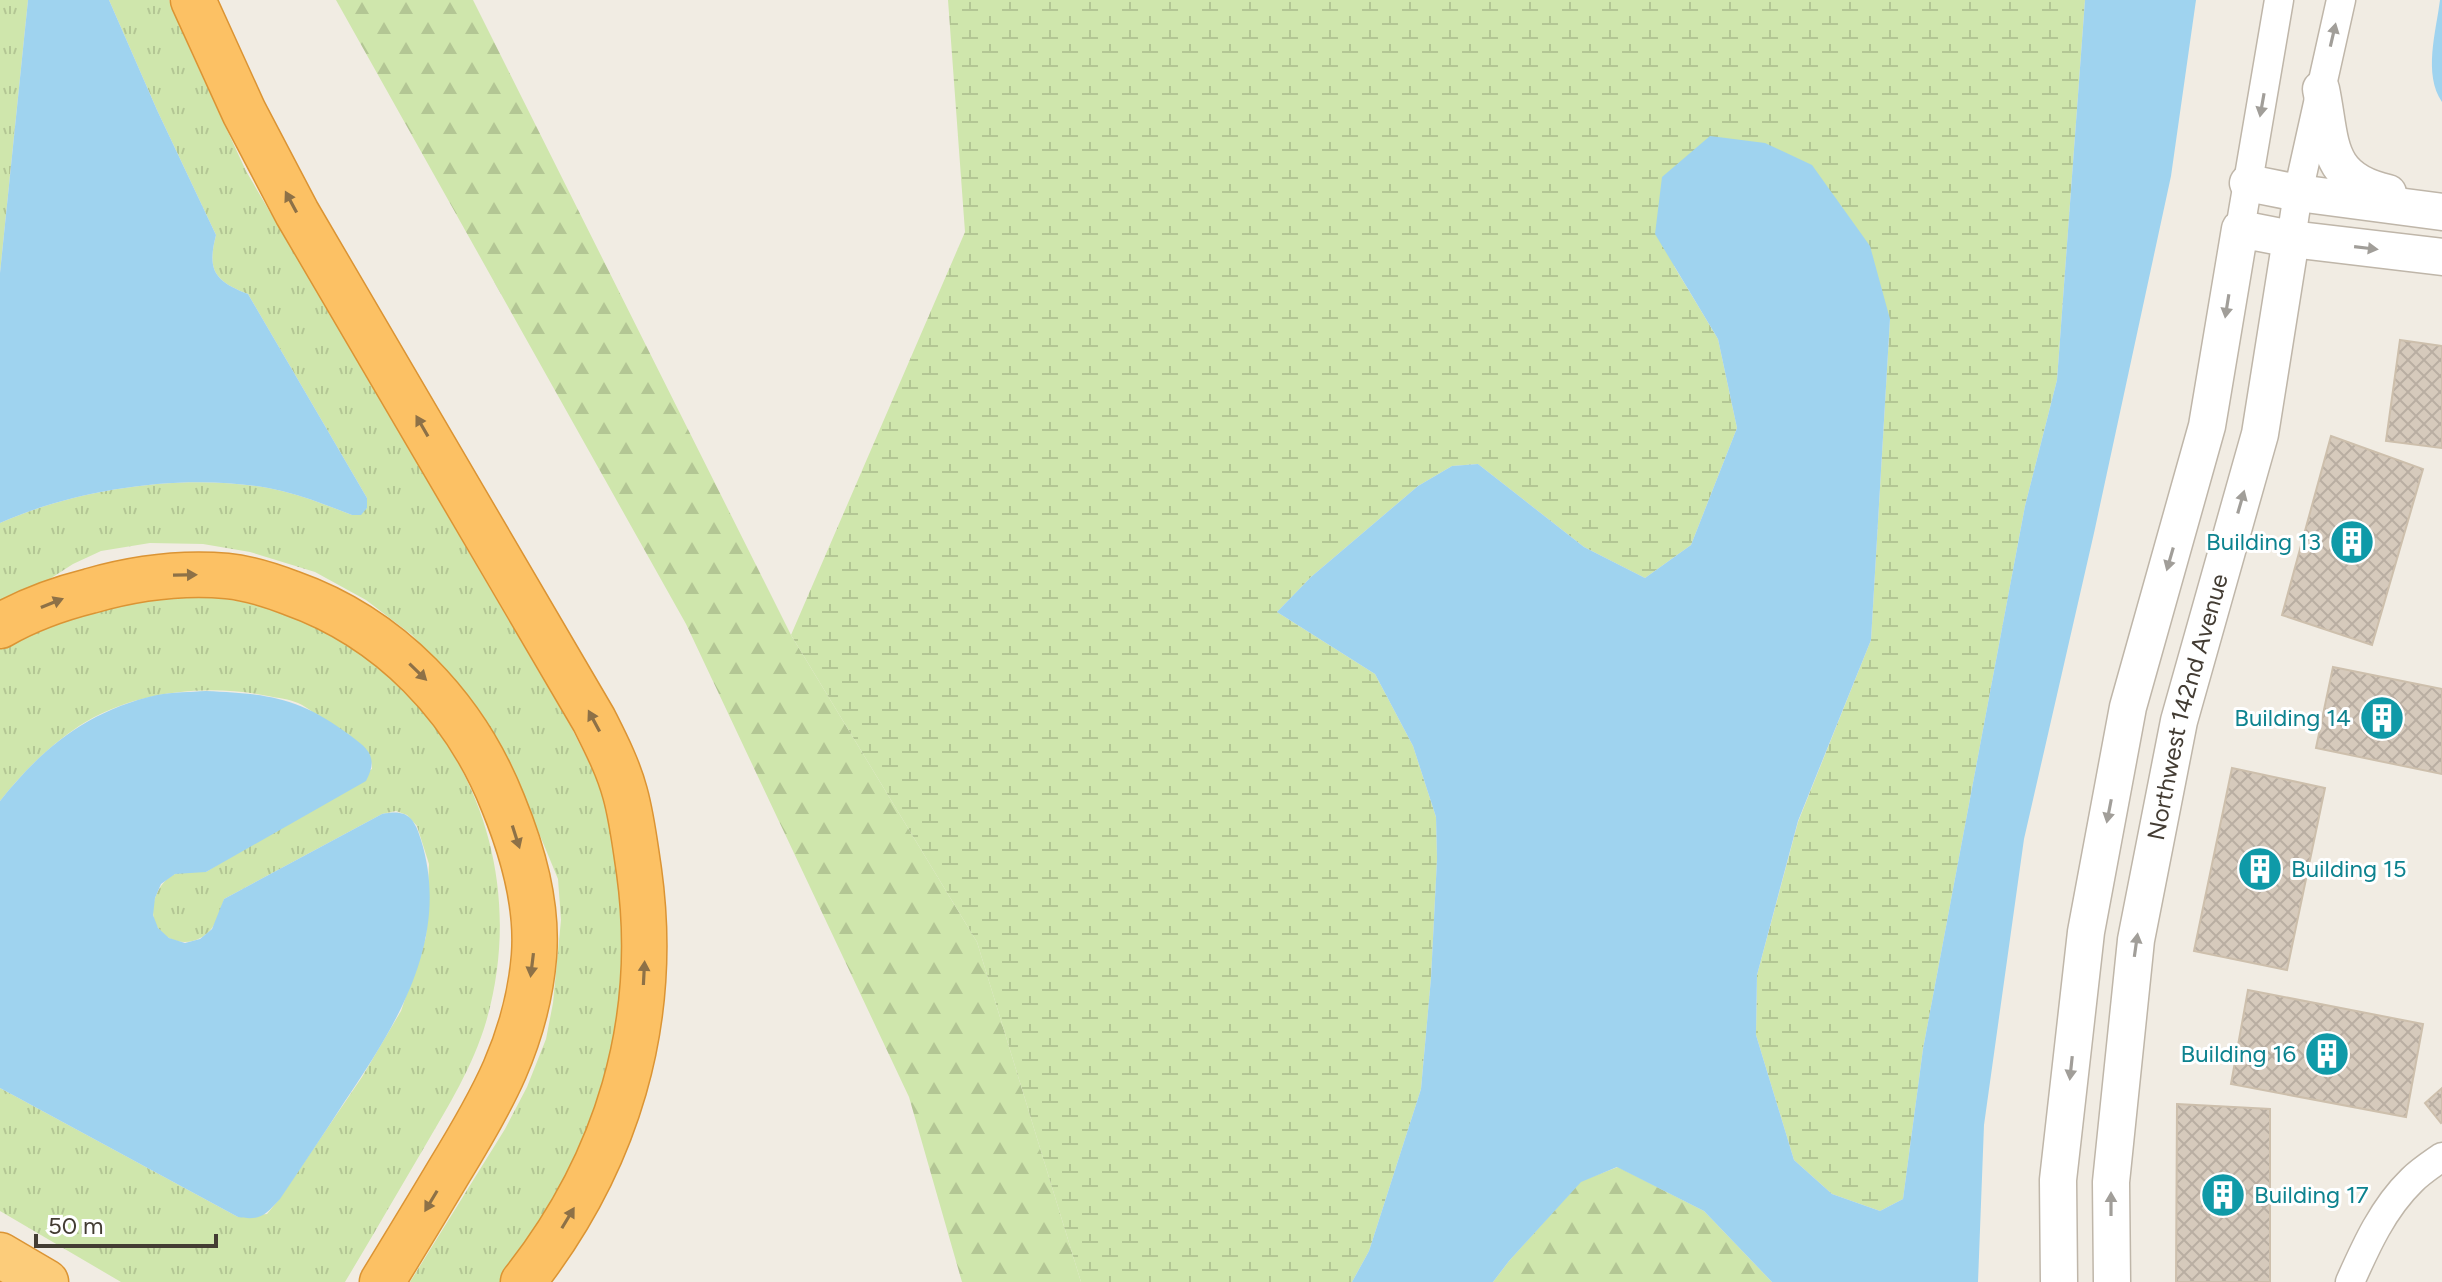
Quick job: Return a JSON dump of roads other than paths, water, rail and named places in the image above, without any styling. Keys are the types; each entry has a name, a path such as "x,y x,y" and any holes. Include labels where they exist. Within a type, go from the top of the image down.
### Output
{"highway":[{"path":"193,0 244,112 297,213 587,708 612,757 625,793 645,926 642,1001 633,1057 609,1137 590,1178 561,1229 523,1282"},
{"path":"0,626 66,597 145,578 215,576 263,583 336,612 401,656 433,687 460,721 483,758 511,822 529,887 534,945 528,992 512,1053 493,1099 382,1282"},
{"path":"0,1255 46,1282"}],"street":[{"path":"2059,1282 2058,1180 2086,932 2128,707 2207,426 2279,0"},
{"name":"Northwest 142nd Avenue","path":"2112,1282 2111,1182 2136,940 2179,721 2260,434 2298,193 2341,0"},
{"path":"2321,89 2335,160 2347,175 2362,184 2403,195 2442,212"},
{"path":"2248,183 2298,193 2442,212"},
{"path":"2240,229 2291,239 2442,257"},
{"path":"2350,1282 2387,1209 2412,1180 2442,1157"}],"water":[{"path":"28,0 109,0 216,235 212,257 216,273 227,284 248,294 367,498 367,508 361,515 352,515 282,491 213,482 139,486 102,492 32,510 0,523 0,273"},
{"path":"2085,0 2196,0 2171,176 2024,839 1984,1125 1978,1282 1772,1282 1704,1211 1617,1167 1581,1182 1493,1282 1352,1282 1369,1251 1421,1089 1431,978 1436,817 1413,746 1375,674 1277,612 1311,577 1418,486 1452,466 1478,464 1584,547 1645,578 1691,545 1737,428 1718,339 1655,234 1662,177 1710,136 1765,143 1812,165 1870,246 1890,319 1871,640 1798,821 1757,975 1756,1035 1794,1160 1832,1194 1880,1211 1903,1199 1923,1049 2025,506 2057,380"},
{"path":"2440,0 2442,102 2436,91 2432,66"},
{"path":"206,691 266,696 299,705 358,741 372,760 366,781 206,872 175,874 161,884 153,915 158,928 169,938 185,943 200,939 212,929 224,899 382,814 403,814 412,820 421,840 429,876 429,911 424,945 400,1010 365,1071 280,1199 266,1213 252,1218 238,1217 0,1088 0,801 50,748 89,721 110,710 157,695"}],"place":[{"name":"Building 13","path":"2352,542"},
{"name":"Building 14","path":"2382,718"},
{"name":"Building 15","path":"2260,869"},
{"name":"Building 16","path":"2327,1054"},
{"name":"Building 17","path":"2223,1195"}]}
